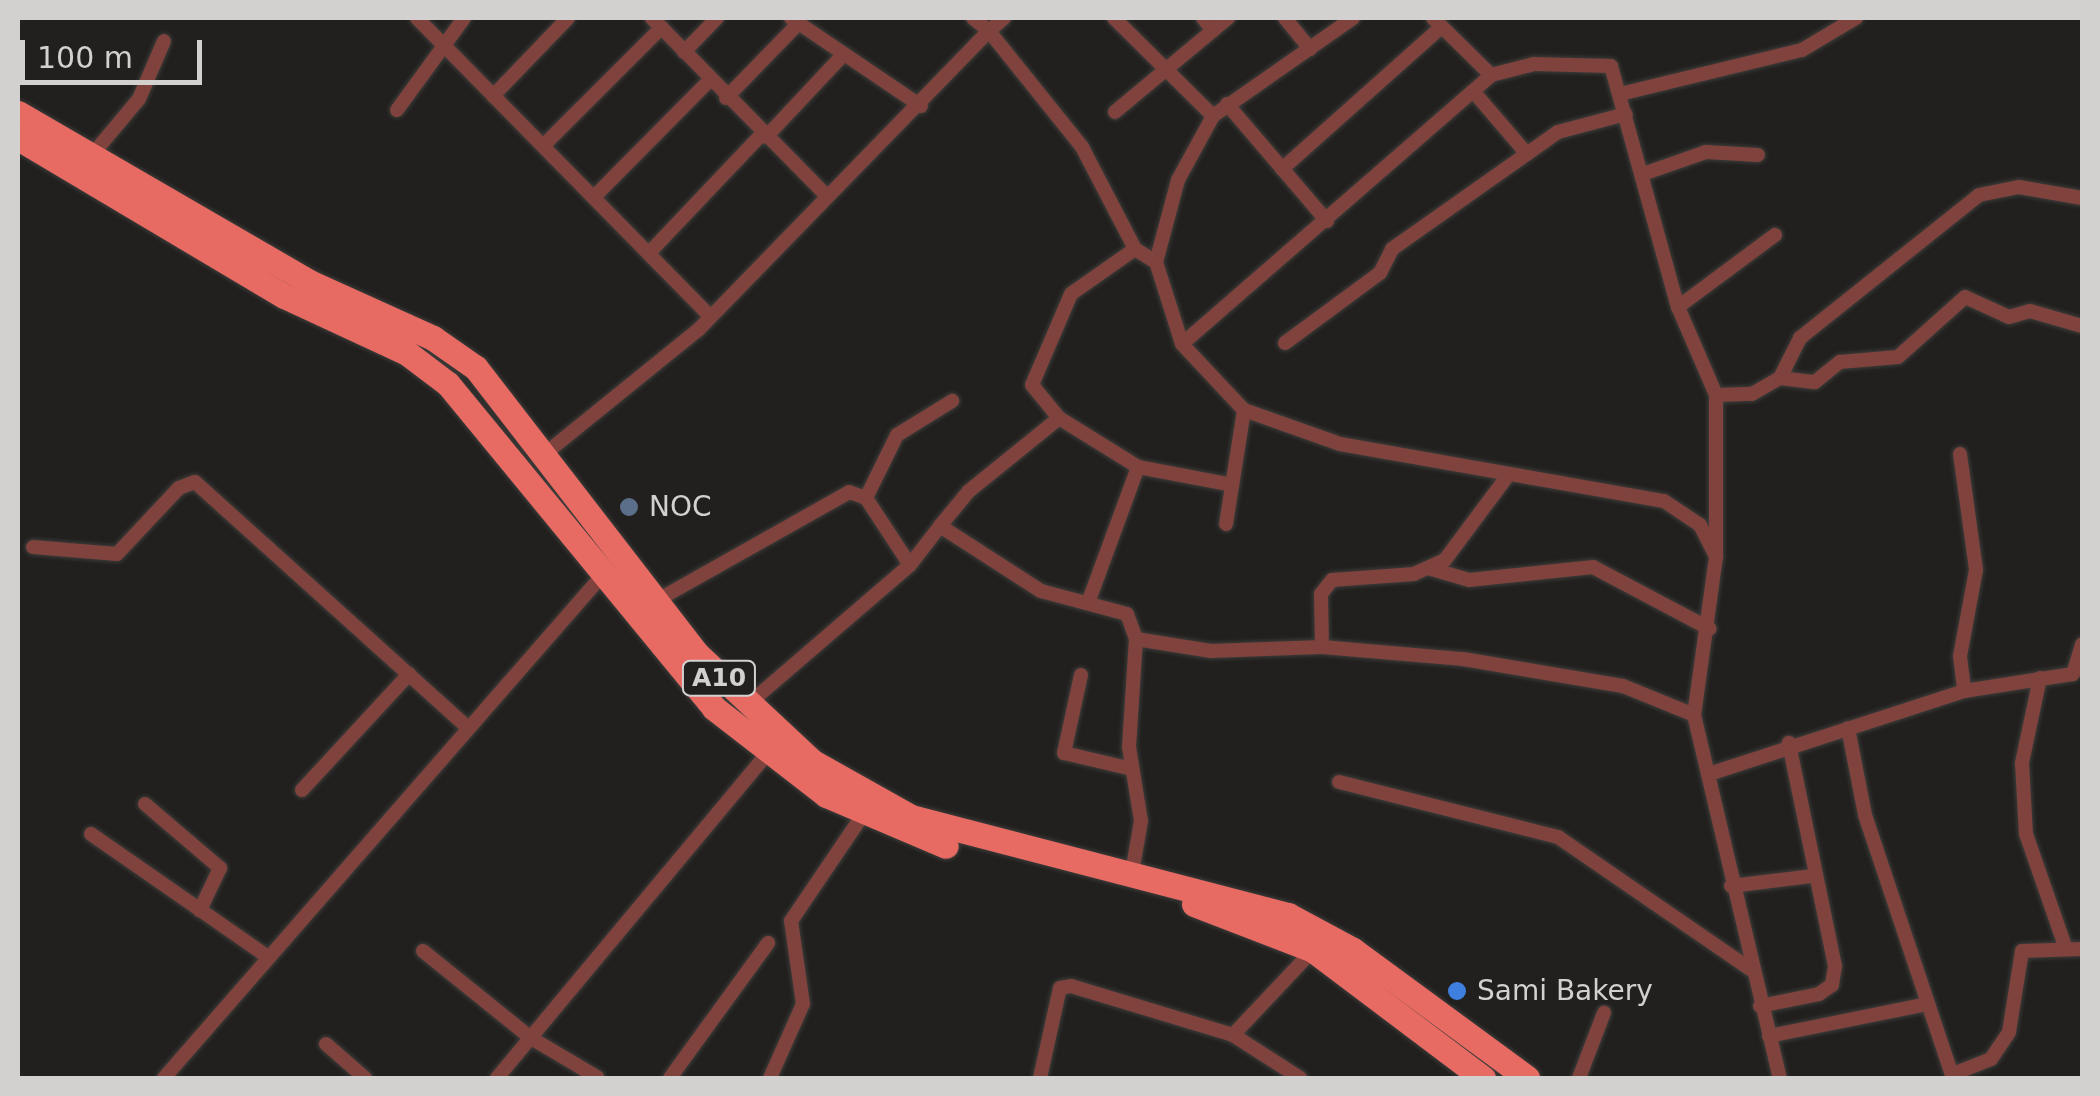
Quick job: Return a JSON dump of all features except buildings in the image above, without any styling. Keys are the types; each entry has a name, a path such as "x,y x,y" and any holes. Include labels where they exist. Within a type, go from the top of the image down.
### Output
{"highway":[{"name":"A10","path":"18,113 92,155 210,241 434,338 476,368 541,457 676,666 766,755 862,816 1214,908 1313,950 1483,1078"},
{"name":"A10","path":"18,138 407,353 448,384 612,564 654,602 746,707 879,802 986,849 1132,874 1288,914 1353,950 1527,1078"}],"street":[{"path":"418,18 596,195 710,316"},
{"path":"397,110 443,39 464,18"},
{"path":"684,52 717,18"},
{"path":"972,18 989,32 1082,147 1134,249 1156,262"},
{"path":"541,457 710,316 1004,18"},
{"path":"1114,18 1162,72 1213,116"},
{"path":"1202,18 1214,31"},
{"path":"1115,112 1228,18"},
{"path":"1285,18 1310,48"},
{"path":"1353,18 1213,116 1178,180 1156,262 1182,344 1244,410 1340,444 1664,501 1700,525 1716,558"},
{"path":"1620,94 1802,50 1856,18"},
{"path":"493,96 564,19"},
{"path":"726,98 795,20 921,106"},
{"path":"545,144 657,22 709,81 827,196"},
{"path":"1282,169 1436,23 1491,76"},
{"path":"92,155 139,99 164,40"},
{"path":"650,252 844,54"},
{"path":"1182,344 1491,76 1534,64 1606,64 1626,114 1678,307 1716,395 1716,558 1710,629 1694,714 1750,969 1780,1078"},
{"path":"596,195 709,81"},
{"path":"1473,91 1527,154"},
{"path":"1227,104 1326,221"},
{"path":"1285,343 1380,273 1392,250 1558,132 1626,114"},
{"path":"1643,174 1706,152 1758,155"},
{"path":"1716,395 1752,394 1780,378 1800,338 1979,195 2019,187 2082,198"},
{"path":"1678,307 1775,235"},
{"path":"1134,249 1071,294 1032,385 1058,418 1138,467 1232,485"},
{"path":"1780,378 1815,382 1840,362 1898,357 1965,298 2009,317 2030,311 2082,326"},
{"path":"866,498 897,435 952,400"},
{"path":"1226,524 1244,410"},
{"path":"746,707 910,565 969,490 1058,418"},
{"path":"1960,454 1976,570 1960,656 1964,690"},
{"path":"1088,603 1138,467"},
{"path":"1322,648 1321,594 1332,580 1428,568 1445,560 1509,474"},
{"path":"33,547 117,554 179,488 196,482 466,726"},
{"path":"654,602 849,492 866,498 910,565"},
{"path":"940,526 997,569 1127,614 1136,639 1132,769 1141,821 1132,874"},
{"path":"164,1078 466,726 612,564"},
{"path":"1428,568 1468,580 1594,566 1710,629"},
{"path":"1136,639 1211,651 1322,648 1463,659 1605,683 1694,714"},
{"path":"1709,774 1789,743 1908,715 1964,690 2072,674 2082,644"},
{"path":"302,790 409,674"},
{"path":"1080,675 1064,753 1132,769"},
{"path":"2040,678 2022,763 2026,834 2066,949"},
{"path":"1848,728 1865,815 1953,1076 1991,1059 2008,1032 2022,951 2082,948"},
{"path":"1760,1006 1832,985 1828,922 1813,876 1789,743"},
{"path":"498,1078 766,755"},
{"path":"1339,782 1558,837 1750,969"},
{"path":"145,804 220,868 200,910"},
{"path":"770,1078 803,1004 791,920 862,816"},
{"path":"91,834 268,957"},
{"path":"1731,886 1813,876"},
{"path":"670,1078 768,944"},
{"path":"1233,1035 1313,950"},
{"path":"423,951 531,1038 597,1077"},
{"path":"1040,1078 1060,988 1233,1035 1300,1078"},
{"path":"1769,1036 1927,1004"},
{"path":"1579,1078 1604,1012"},
{"path":"326,1044 365,1078"}],"place":[{"name":"NOC","path":"629,507"},
{"name":"Sami Bakery","path":"1457,991"}]}
